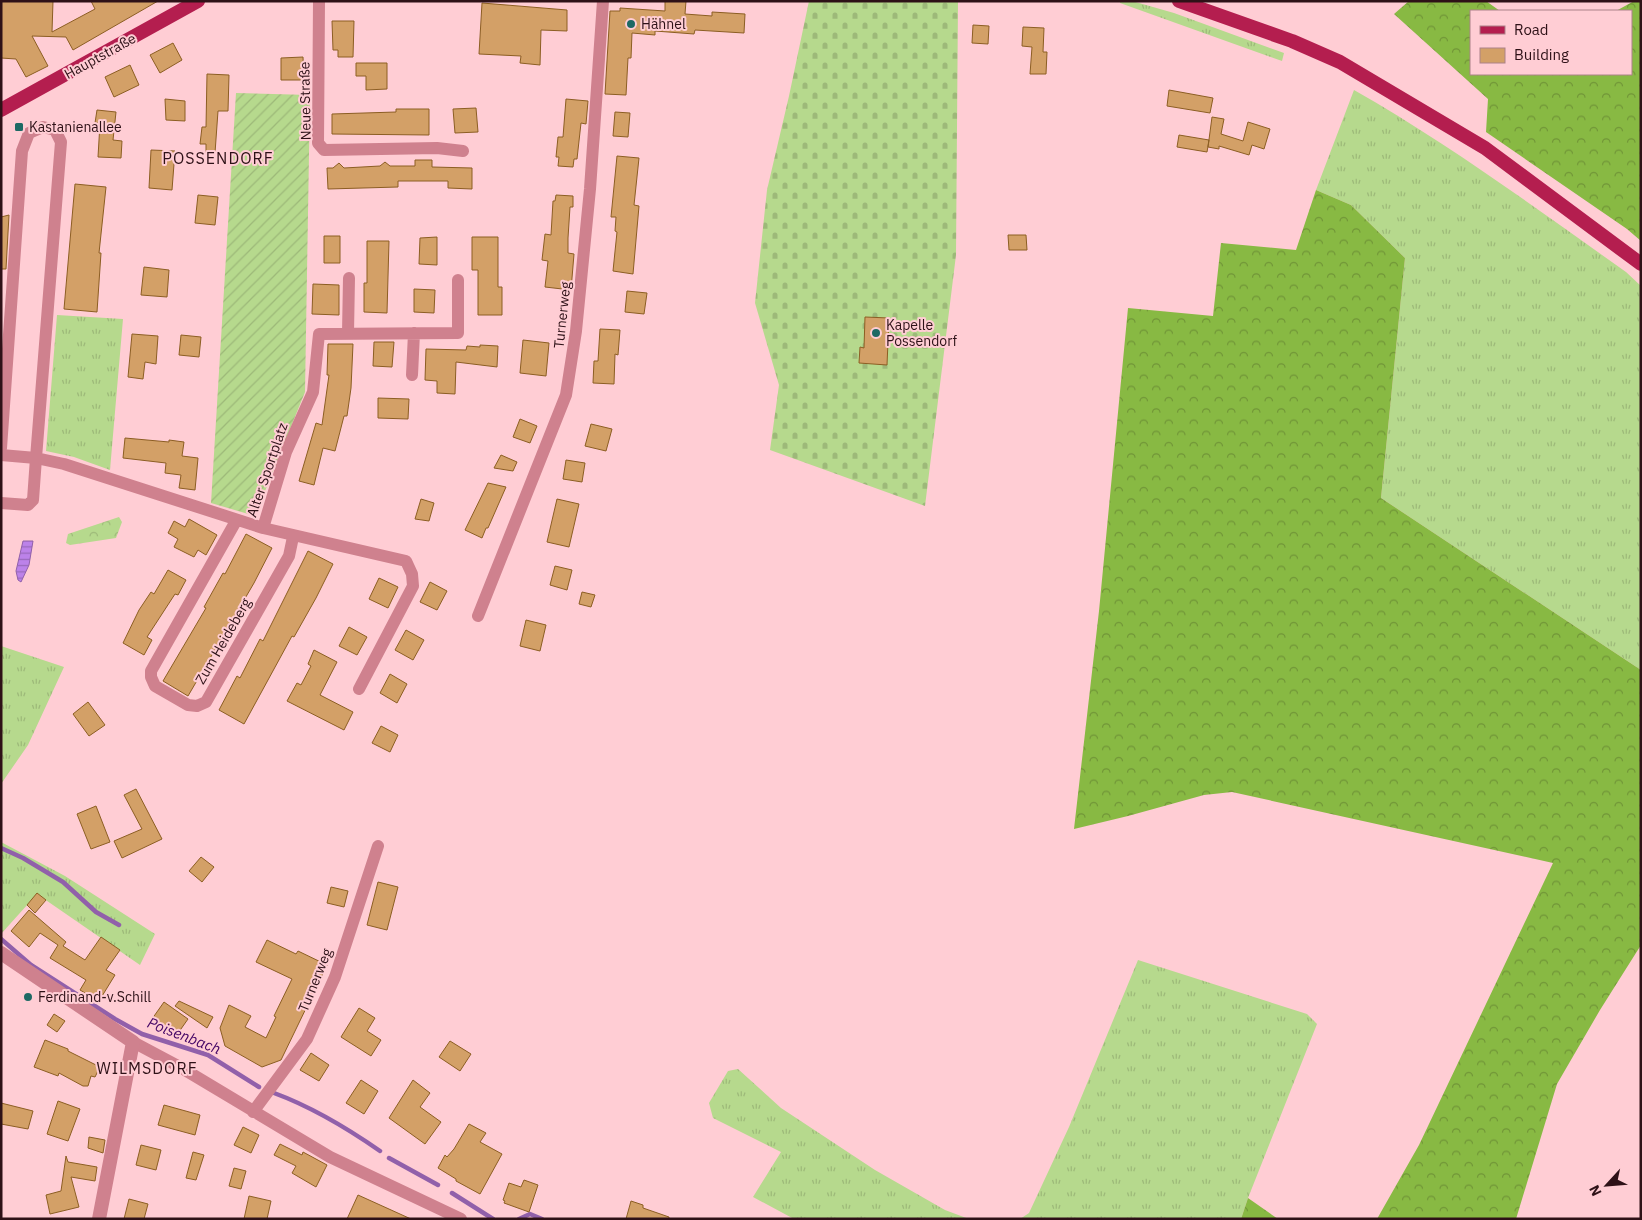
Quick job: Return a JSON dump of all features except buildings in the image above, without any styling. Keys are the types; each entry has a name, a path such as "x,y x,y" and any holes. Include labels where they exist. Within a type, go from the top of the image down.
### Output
{"main road":[{"name":"Hauptstraße","path":"1,110 198,1"},
{"path":"1179,1 1292,40 1340,62 1485,148 1641,264"}],"street":[{"name":"Neue Straße","path":"319,1 318,143 324,150 437,148 462,151"},
{"name":"Turnerweg","path":"478,616 566,395 576,331 588,208 597,107 603,1"},
{"path":"1,448 22,151 29,133 43,127 55,130 61,142 33,500 28,505 1,503"},
{"path":"348,333 349,278"},
{"name":"Alter Sportplatz","path":"263,528 286,452 314,392 319,334 458,333 458,280"},
{"path":"412,374 414,333"},
{"path":"1,455 36,458 64,464 236,521 406,561 412,574 413,586 359,689"},
{"name":"Zum Heideberg","path":"236,521 151,671 150,677 155,686 188,705 197,706 206,702 289,556 294,536"},
{"name":"Turnerweg","path":"253,1112 307,1039 335,977 378,846"},
{"path":"1,953 133,1042 180,1067 330,1157 461,1219"},
{"path":"99,1219 133,1042"}],"green space":[{"path":"809,1 958,1 956,255 925,506 770,450 779,385 755,303 767,190"},
{"path":"1120,1 1132,1 1174,13 1284,53 1282,61 1120,3"},
{"path":"1409,1 1486,1 1499,10 1470,10 1470,75 1632,75 1632,10 1618,10 1634,1 1641,1 1641,241 1627,229 1486,132 1488,99 1394,14"},
{"path":"1354,90 1424,132 1492,178 1626,272 1641,286 1641,670 1381,498 1405,258 1351,205 1316,190"},
{"path":"236,93 310,95 305,392 255,516 211,503"},
{"path":"1316,190 1351,205 1405,258 1381,498 1641,670 1641,945 1557,1084 1516,1219 1377,1219 1419,1145 1553,863 1232,792 1204,795 1074,829 1099,611 1128,308 1213,316 1221,243 1296,250"},
{"path":"57,315 123,319 110,470 74,457 46,451"},
{"path":"119,517 122,522 116,538 70,545 66,543 68,534"},
{"path":"1,646 64,667 28,745 1,784"},
{"path":"1,842 65,876 155,934 140,965 37,894 1,934"},
{"path":"1138,960 1307,1014 1317,1024 1241,1219 1020,1219 1029,1213 1069,1127"},
{"path":"738,1069 781,1108 875,1170 945,1210 969,1219 794,1219 753,1197 781,1152 713,1118 709,1103 728,1071"},
{"path":"1248,1198 1278,1219 1241,1219"}],"shaded area":[{"path":"23,541 33,541 29,565 21,582 18,580 16,571"}],"waterway":[{"path":"1,848 23,858 63,882 96,912 119,925"},
{"name":"Poisenbach","path":"1,939 31,965 115,1019 142,1034 208,1055 259,1087"},
{"name":"Poisenbach","path":"274,1093 329,1119 380,1151"},
{"name":"Poisenbach","path":"389,1158 438,1185"},
{"name":"Poisenbach","path":"452,1193 493,1219"},
{"name":"Poisenbach","path":"519,1219 530,1214 542,1219"}],"place":[{"name":"Hähnel","path":"631,24"},
{"name":"Kastanienallee","path":"19,127"},
{"name":"Kapelle Possendorf","path":"876,333"},
{"name":"Ferdinand-v.Schill","path":"28,997"}],"district":[{"name":"POSSENDORF","path":"218,158"},
{"name":"WILMSDORF","path":"147,1068"}]}
